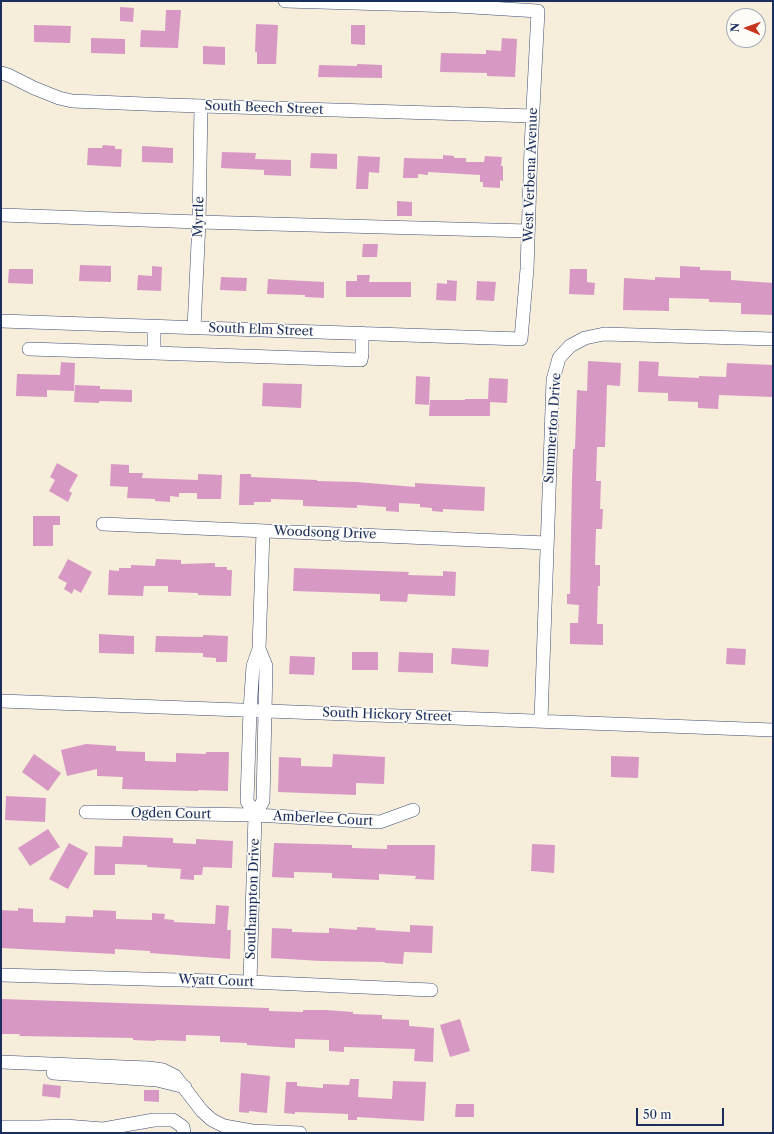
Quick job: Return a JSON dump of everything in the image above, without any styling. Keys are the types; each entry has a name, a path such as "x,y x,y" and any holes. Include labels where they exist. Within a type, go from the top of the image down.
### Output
{"street":[{"name":"West Verbena Avenue","path":"294,1 456,6 538,11 527,269 521,339"},
{"name":"South Beech Street","path":"1,73 59,98 72,101 533,116"},
{"name":"Myrtle","path":"194,328 199,222 201,106"},
{"path":"1,215 528,231"},
{"name":"South Elm Street","path":"1,321 521,339"},
{"path":"154,327 154,353"},
{"path":"28,349 361,360 362,333"},
{"name":"Summerton Drive","path":"541,720 553,380 559,358 570,346 585,338 604,334 773,339"},
{"name":"Woodsong Drive","path":"103,524 547,542"},
{"path":"259,649 263,531"},
{"name":"Southampton Drive","path":"255,816 247,801 253,666 259,649"},
{"name":"Southampton Drive","path":"250,982 255,816 263,801 266,666 259,649"},
{"name":"South Hickory Street","path":"1,701 541,720 773,730"},
{"name":"Amberlee Court","path":"255,816 380,822 413,810"},
{"name":"Ogden Court","path":"86,812 255,816"},
{"name":"Wyatt Court","path":"1,975 250,982 431,990"},
{"path":"1,1062 149,1068 163,1070 175,1076 202,1111 212,1120 224,1126 252,1131 300,1133"},
{"path":"1,1071 127,1077 157,1080 185,1087"},
{"path":"1,1127 65,1126 103,1129 154,1120 173,1120 183,1126 184,1133"}],"building":[{"path":"120,7 134,8 133,22 120,21"},
{"path":"166,10 181,10 178,48 140,47 141,30 165,31"},
{"path":"256,24 278,25 276,64 257,64 257,52 255,52"},
{"path":"34,25 71,26 70,43 34,42"},
{"path":"351,25 365,25 365,45 351,44"},
{"path":"91,38 125,39 125,54 91,53"},
{"path":"502,38 517,39 515,77 487,76 487,73 440,72 441,53 486,54 486,50 501,51"},
{"path":"203,46 225,47 225,65 203,64"},
{"path":"357,64 382,65 382,78 318,77 319,65 357,66"},
{"path":"103,145 115,146 115,149 122,149 121,167 87,165 88,148 102,148"},
{"path":"142,146 173,148 173,163 142,162"},
{"path":"222,152 256,153 255,159 291,160 291,176 264,175 264,170 221,168"},
{"path":"311,153 337,154 337,169 310,168"},
{"path":"443,155 454,156 454,158 466,158 466,162 484,162 485,156 502,157 501,166 503,166 503,181 500,180 500,188 483,187 483,182 480,182 480,175 428,172 428,175 418,174 418,178 403,178 404,158 443,159"},
{"path":"358,156 380,157 379,173 369,172 368,189 356,189"},
{"path":"397,201 412,202 412,216 397,216"},
{"path":"363,244 378,244 377,257 362,257"},
{"path":"80,265 111,266 111,282 79,281"},
{"path":"152,266 162,267 161,291 137,290 138,275 152,276"},
{"path":"680,266 700,267 700,270 731,271 731,280 773,283 773,315 741,314 741,303 709,302 709,299 669,298 669,311 623,310 624,278 655,280 655,277 680,278"},
{"path":"9,269 33,269 33,284 8,283"},
{"path":"570,269 587,269 587,282 595,283 594,295 569,294"},
{"path":"357,275 370,275 369,282 411,282 411,297 346,297 346,281 357,281"},
{"path":"221,277 247,278 246,291 220,290"},
{"path":"268,279 324,282 324,298 305,297 305,295 267,294"},
{"path":"447,280 457,281 456,301 436,300 437,283 447,284"},
{"path":"477,281 496,282 494,301 476,300"},
{"path":"588,361 621,363 620,386 607,385 605,447 597,447 596,481 601,481 600,509 603,509 602,529 596,529 595,565 600,565 597,624 603,624 603,645 570,644 570,623 578,623 579,605 567,604 567,594 570,594 573,449 575,449 577,390 587,391"},
{"path":"639,361 659,362 658,376 699,378 699,376 726,377 727,363 773,365 773,397 719,395 718,409 698,408 698,402 668,401 668,393 638,392"},
{"path":"61,362 75,363 74,391 47,390 47,397 16,396 17,374 60,375"},
{"path":"416,376 430,377 429,405 415,404"},
{"path":"489,378 508,379 507,403 490,402 490,416 429,416 430,400 488,399"},
{"path":"263,383 302,384 301,408 262,406"},
{"path":"75,385 100,386 100,389 132,390 132,402 74,402"},
{"path":"57,463 78,475 69,491 72,493 68,502 49,491 55,480 50,477"},
{"path":"111,464 129,465 129,473 143,473 142,478 198,480 198,474 222,475 221,499 197,499 197,493 179,493 179,497 170,496 170,502 155,501 155,499 127,498 128,487 110,486"},
{"path":"240,474 251,474 251,477 357,482 415,487 415,483 485,487 484,511 443,509 443,512 432,511 432,508 420,507 420,504 399,503 399,512 386,511 386,507 357,505 357,508 303,506 303,500 271,499 271,502 254,502 254,505 239,505"},
{"path":"33,516 60,516 60,525 53,525 53,546 33,546"},
{"path":"68,559 92,572 81,593 74,589 72,594 64,589 67,583 58,578"},
{"path":"156,559 181,560 181,564 215,563 215,567 227,567 227,570 232,570 231,596 168,592 168,586 144,586 143,596 108,595 109,570 119,571 119,568 131,568 131,565 155,566"},
{"path":"294,568 409,572 408,575 443,576 443,571 456,572 455,596 408,594 407,602 380,601 380,594 293,591"},
{"path":"99,634 134,636 134,654 99,653"},
{"path":"203,635 228,636 227,662 216,662 216,658 203,657 203,653 155,652 156,636 203,637"},
{"path":"452,648 489,650 488,667 451,664"},
{"path":"727,648 746,649 745,665 726,664"},
{"path":"352,652 378,652 378,670 352,670"},
{"path":"399,652 433,653 433,673 398,672"},
{"path":"290,656 315,657 314,675 289,674"},
{"path":"86,744 116,746 116,751 145,752 145,761 176,762 176,753 206,754 206,752 229,752 228,791 122,789 123,777 97,776 97,769 67,776 61,750"},
{"path":"34,754 61,773 48,791 22,772"},
{"path":"333,754 385,757 384,784 356,783 356,795 278,792 279,757 301,758 301,766 332,767"},
{"path":"611,756 639,757 638,778 611,777"},
{"path":"6,796 46,798 45,822 5,820"},
{"path":"48,829 60,847 30,866 18,848"},
{"path":"123,836 173,838 173,843 196,844 196,839 233,841 232,868 203,867 202,875 194,875 194,880 180,879 181,869 147,867 147,865 115,864 115,875 94,875 95,846 122,847"},
{"path":"69,843 88,853 68,889 49,879"},
{"path":"274,843 352,845 352,848 387,849 387,845 435,845 434,880 415,879 416,876 379,874 379,880 332,878 332,873 294,872 294,878 272,877"},
{"path":"532,844 555,845 554,873 531,871"},
{"path":"216,905 229,906 227,930 231,930 230,959 115,949 115,954 1,948 1,910 18,911 18,908 33,909 33,922 65,923 66,916 93,917 93,910 116,911 116,919 152,920 152,913 165,914 164,919 174,920 174,922 215,924"},
{"path":"410,925 433,926 432,953 404,952 403,964 271,958 272,928 292,929 292,932 329,933 329,928 357,930 357,927 376,928 375,930 410,932"},
{"path":"1,999 269,1008 269,1011 303,1012 303,1010 326,1010 353,1012 353,1014 382,1015 382,1019 409,1020 409,1026 434,1028 433,1062 414,1061 415,1049 344,1047 344,1052 329,1051 329,1040 295,1039 295,1048 220,1042 220,1036 186,1035 186,1041 155,1041 133,1040 133,1038 19,1036 20,1034 1,1034"},
{"path":"460,1019 470,1051 450,1057 440,1025"},
{"path":"241,1073 270,1076 267,1113 249,1111 249,1113 239,1112"},
{"path":"350,1079 359,1079 358,1097 392,1099 393,1081 426,1082 424,1121 357,1117 357,1120 348,1120 348,1114 284,1113 286,1082 297,1082 297,1086 323,1088 323,1084 349,1085"},
{"path":"43,1084 61,1086 60,1098 42,1096"},
{"path":"144,1090 159,1090 159,1102 144,1101"},
{"path":"456,1104 474,1104 474,1117 455,1117"}]}
